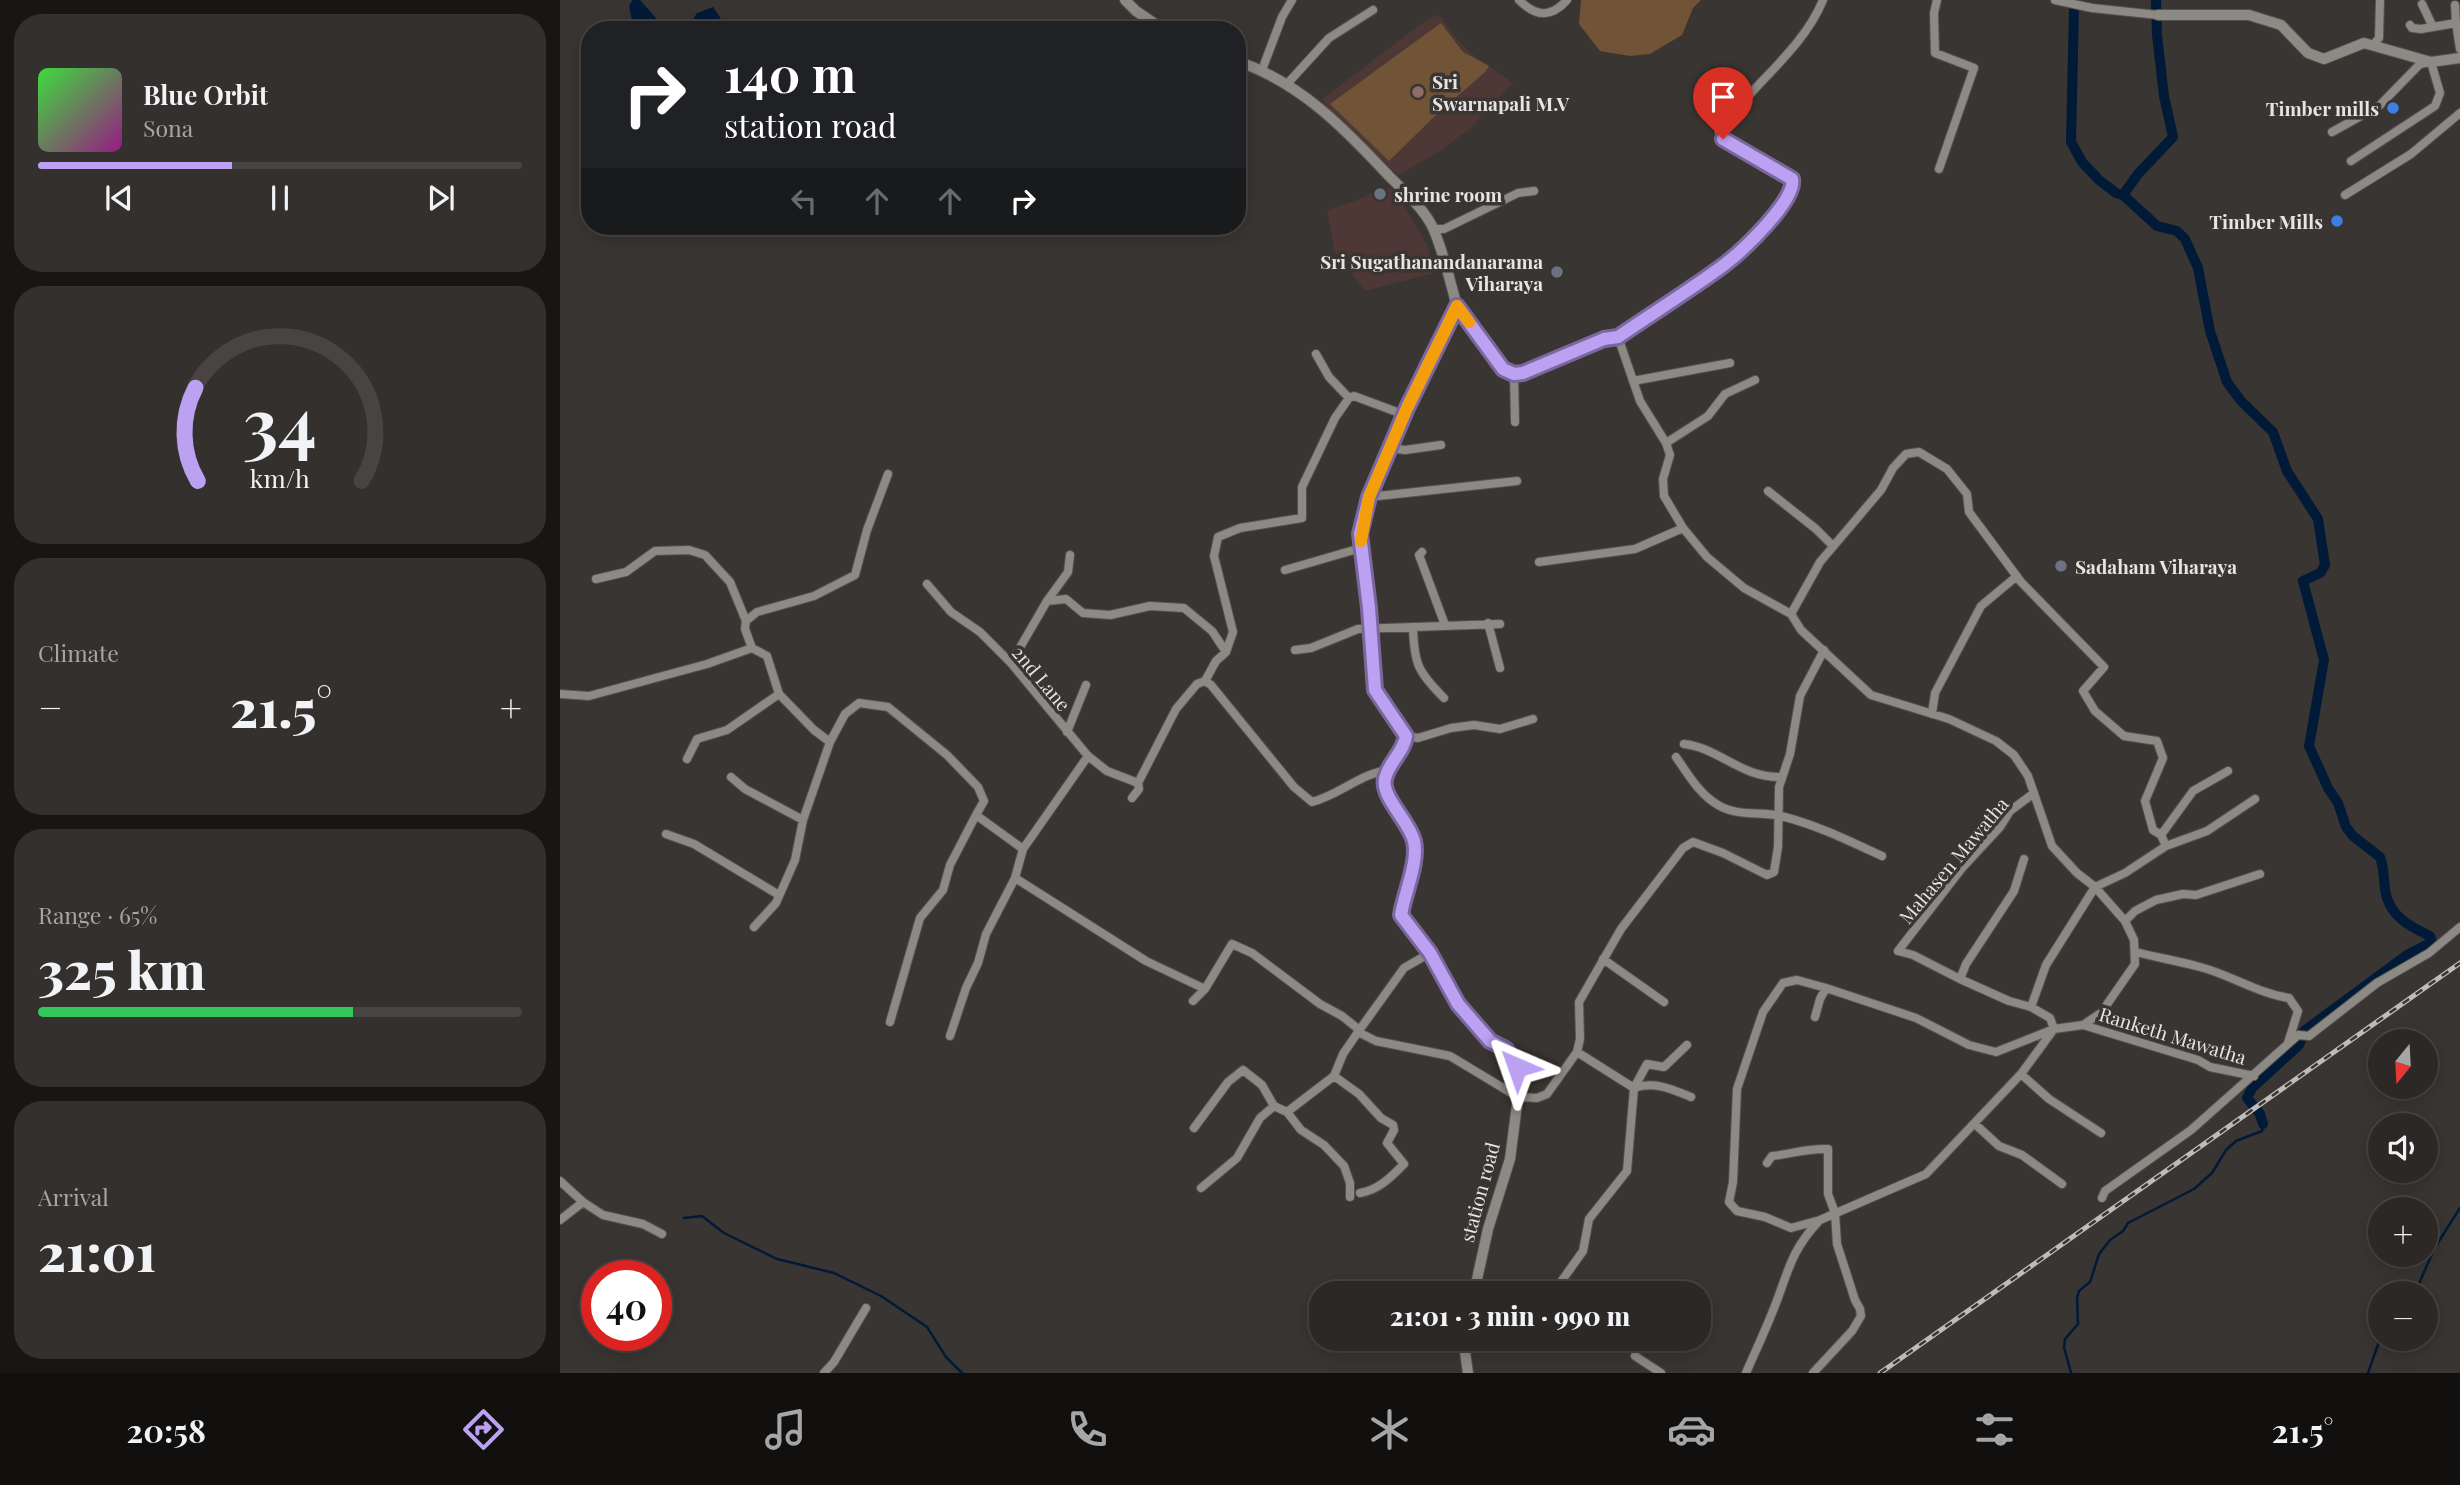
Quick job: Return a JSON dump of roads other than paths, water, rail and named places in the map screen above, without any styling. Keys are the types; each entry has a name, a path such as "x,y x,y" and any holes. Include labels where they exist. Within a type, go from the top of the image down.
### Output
{"street":[{"path":"1125,0 1151,21"},
{"path":"1262,70 1282,17 1292,0"},
{"path":"1519,0 1529,10 1545,14 1559,9 1567,0"},
{"path":"1246,64 1262,70 1309,98 1416,203 1433,229 1457,306 1503,369 1514,374 1523,373 1604,339 1618,337 1727,263 1781,209 1791,194 1792,179 1723,139 1719,132 1793,46 1819,10 1823,0"},
{"path":"1937,0 1934,13 1935,53 1974,68 1939,169"},
{"path":"2055,0 2092,8 2158,15 2249,15 2281,25 2308,53 2324,59 2364,43 2431,62"},
{"path":"2373,45 2379,38 2379,0"},
{"path":"2422,4 2433,27"},
{"path":"2455,5 2460,49"},
{"path":"1287,84 1329,38 1373,10"},
{"path":"2410,25 2412,28 2421,29 2456,23"},
{"path":"2332,132 2379,106 2420,64 2460,58"},
{"path":"2351,161 2435,106 2440,93 2431,62"},
{"path":"2345,195 2412,154 2460,113"},
{"path":"1433,229 1444,229 1517,192 1534,191"},
{"path":"1205,681 1212,685 1294,787 1312,802 1324,799 1356,781 1388,770 1406,736 1375,690 1360,534 1369,497 1457,306"},
{"path":"1618,337 1640,401 1666,443 1670,455 1663,479 1664,496 1684,528 1707,556 1744,588 1791,614 1801,630 1871,695 1949,719 1996,741 2014,755 2028,776 2052,846 2077,873 2095,887 2125,921 2134,940 2136,952 2135,964 2101,1013 2083,1025 2054,1029 1996,1052 1969,1045 1916,1018 1826,988 1797,979 1783,983 1763,1012 1737,1089 1733,1182 1729,1202 1737,1211 1765,1217 1791,1228 1820,1220 1926,1174 2021,1074 2054,1029"},
{"path":"1316,354 1329,377 1349,398"},
{"path":"1633,381 1730,363"},
{"path":"1514,374 1515,422"},
{"path":"1666,443 1708,416 1725,394 1755,380"},
{"path":"1132,798 1139,789 1138,783 1176,709 1197,684 1205,681 1216,661 1226,652 1233,632 1214,556 1218,537 1241,528 1302,518 1301,487 1335,418 1349,398 1354,396 1405,415"},
{"path":"1390,448 1405,450 1441,445"},
{"path":"1791,614 1820,562 1881,490 1906,454 1919,452 1947,469 1967,494 1969,512 2019,579 2104,667 2083,691 2095,711 2124,736 2157,741 2164,758 2145,801 2153,830 2161,835 2166,846"},
{"path":"746,621 757,612 814,596 855,575 867,530 888,474"},
{"path":"1369,497 1517,481"},
{"path":"1768,491 1833,546"},
{"path":"1539,562 1635,549 1684,528"},
{"path":"1285,570 1361,548"},
{"path":"597,579 626,572 655,551 689,550 705,555 730,582 746,621 745,629 752,648 767,656 779,694 814,730 830,742"},
{"path":"1422,552 1419,555 1445,625"},
{"path":"1011,663 1047,601 1068,572 1070,555"},
{"path":"1932,715 1936,693 1982,606 2019,579"},
{"name":"2nd Lane","path":"927,584 951,612 980,632 1011,663 1088,756 1107,771 1138,783"},
{"path":"1047,601 1066,599 1083,613 1110,615 1150,606 1184,608 1212,631 1226,652"},
{"path":"1488,623 1500,668"},
{"path":"1295,650 1311,648 1358,629 1500,624"},
{"path":"1413,626 1413,648 1422,676 1444,698"},
{"path":"560,694 589,696 707,664 752,648"},
{"path":"1193,1001 1205,989 1232,944 1252,953 1320,1004 1342,1016 1357,1028 1358,1032 1376,1041 1450,1056 1518,1097 1537,1098 1548,1094 1577,1052 1580,1039 1579,1002 1621,929 1667,865 1683,848 1693,842 1723,853 1767,875 1774,872 1778,847 1779,787 1790,754 1800,696 1824,650"},
{"path":"1067,732 1086,685"},
{"path":"687,759 697,739 727,730 779,694"},
{"path":"754,927 776,903 795,860 803,820 830,742 845,714 859,703 888,707 947,755 978,787 984,801 950,864 943,890 920,918 890,1023"},
{"path":"1406,736 1418,738 1451,727 1474,725 1500,729 1533,719"},
{"path":"1684,744 1697,746 1738,768 1765,777 1782,776"},
{"path":"950,1037 986,934 1014,878 1023,849 1088,756"},
{"path":"1676,757 1700,790 1719,806 1740,814 1779,815 1818,827 1882,856"},
{"name":"station road","path":"1388,770 1385,790 1404,818 1414,841 1415,854 1401,915 1430,953 1458,1004 1490,1041 1506,1049 1515,1061 1518,1097 1510,1159 1488,1229 1477,1281"},
{"path":"2161,835 2193,791 2228,771"},
{"path":"731,777 745,789 803,820"},
{"name":"Mahasen Mawatha","path":"1960,979 1913,955 1898,951 1962,868 2000,827 2010,811 2034,793"},
{"path":"2031,1007 2046,965 2095,887 2125,873 2166,846 2207,831 2255,799"},
{"path":"976,815 1023,849"},
{"path":"666,834 694,844 779,895"},
{"path":"2024,859 2014,891 1966,964 1960,979 2009,1001 2031,1007 2050,1018 2054,1029"},
{"path":"2125,921 2135,911 2156,900 2183,894 2196,895 2260,874"},
{"path":"1014,878 1146,961 1205,989"},
{"path":"2102,1198 2105,1191 2191,1129 2298,1035 2309,1036 2377,983 2429,953 2460,927"},
{"path":"2136,952 2201,967 2269,995 2289,998 2298,1011 2287,1045"},
{"path":"1287,1112 1334,1076 1343,1054 1404,968 1430,953"},
{"path":"1603,959 1664,1002"},
{"path":"1815,1017 1826,988"},
{"name":"Ranketh Mawatha","path":"2083,1025 2198,1060 2210,1067 2254,1076"},
{"path":"1562,1281 1583,1251 1589,1219 1627,1171 1634,1088 1647,1064 1664,1067 1687,1045"},
{"path":"1577,1052 1634,1088"},
{"path":"1194,1128 1228,1083 1243,1070 1262,1085 1274,1106 1287,1112 1301,1130 1324,1144 1345,1166 1350,1183 1350,1197"},
{"path":"2021,1074 2049,1098 2101,1133"},
{"path":"1334,1076 1359,1094 1381,1118 1393,1125 1394,1130 1387,1143 1404,1164 1388,1181 1370,1191 1360,1193"},
{"path":"1634,1088 1646,1084 1664,1086 1690,1097"},
{"path":"1201,1188 1237,1158 1260,1118 1274,1106"},
{"path":"1975,1124 1999,1146 2022,1154 2062,1184"},
{"path":"1767,1163 1772,1156 1806,1148 1828,1149 1828,1194 1835,1213 1837,1244 1861,1316 1852,1331 1813,1373"},
{"path":"560,1181 583,1202 603,1215 643,1224 662,1234"},
{"path":"560,1220 583,1202"},
{"path":"1746,1373 1788,1266 1803,1238 1820,1220"},
{"path":"824,1373 834,1362 866,1308"},
{"path":"1465,1351 1468,1373"},
{"path":"1635,1356 1661,1373"}],"water":[{"path":"633,0 640,0 658,21 632,21 629,5"},
{"path":"713,7 721,19 692,21 697,13"}],"waterway":[{"path":"2156,0 2164,96 2173,137 2138,174 2123,195 2157,226 2177,231 2185,239 2198,268 2210,331 2227,382 2241,401 2273,432 2287,471 2318,519 2325,565 2320,573 2303,581 2324,660 2309,746 2328,788 2338,803 2346,827 2353,836 2380,857 2385,890 2391,907 2401,919 2430,936 2432,942 2407,955 2304,1031 2299,1045 2252,1088 2247,1098 2260,1114 2263,1124"},
{"path":"2074,8 2071,142 2082,162 2099,180 2123,195"},
{"path":"2071,1373 2064,1347 2065,1339 2078,1324 2079,1291 2090,1282 2099,1254 2128,1223 2194,1189 2212,1173 2226,1150 2236,1141 2262,1131 2263,1124"},
{"path":"2420,1281 2434,1249 2460,1208"},
{"path":"684,1218 702,1216 724,1233 777,1259 834,1273 881,1296 927,1327 946,1357 962,1373"},
{"path":"2368,1373 2376,1351"}],"railway":[{"path":"1880,1373 2460,963"}],"place":[{"name":"Sri Swarnapali M.V","path":"1418,92"},
{"name":"Timber mills","path":"2393,108"},
{"name":"shrine room","path":"1380,194"},
{"name":"Timber Mills","path":"2337,221"},
{"name":"Sri Sugathanandanarama Viharaya","path":"1557,272"},
{"name":"Sadaham Viharaya","path":"2061,566"}]}
